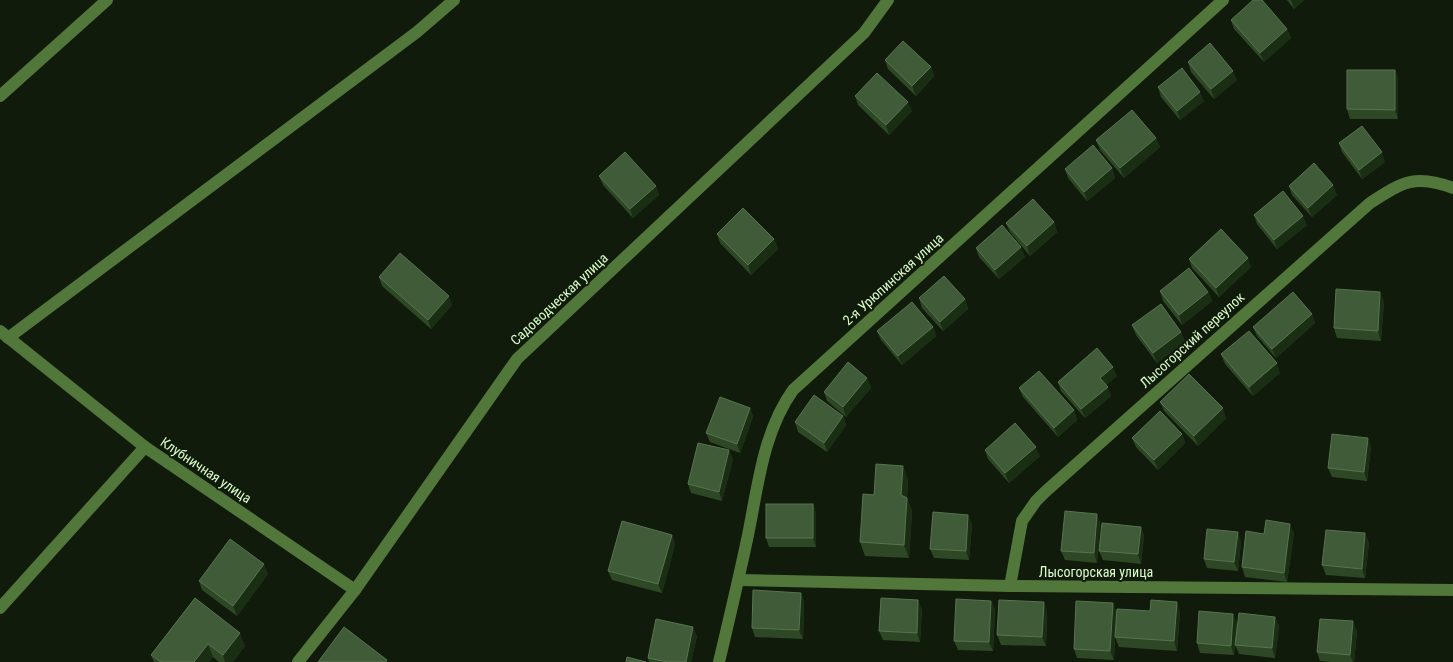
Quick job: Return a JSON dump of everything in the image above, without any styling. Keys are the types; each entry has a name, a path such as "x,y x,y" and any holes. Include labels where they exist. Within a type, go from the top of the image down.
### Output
{"street":[{"path":"0,96 107,0"},
{"path":"145,447 4,334 418,32 454,0"},
{"name":"Садоводческая улица","path":"298,662 355,590 517,359 864,33 888,0"},
{"name":"2-я Урюпинская улица","path":"719,662 739,580 767,444 784,403 793,390 1223,0"},
{"name":"Лысогорский переулок","path":"1010,586 1022,521 1031,506 1045,492 1370,203 1397,186 1409,181 1421,180 1442,183 1453,188"},
{"name":"Клубничная улица","path":"0,608 145,447 355,590"},
{"name":"Лысогорская улица","path":"739,580 1010,586 1453,590"}],"building":[{"path":"1253,0 1262,0 1287,29 1260,53 1231,20"},
{"path":"903,41 931,67 912,86 885,60"},
{"path":"1210,43 1233,71 1211,89 1188,62"},
{"path":"1182,68 1200,92 1177,111 1158,87"},
{"path":"1347,70 1395,70 1395,110 1347,109"},
{"path":"877,73 908,102 886,125 855,96"},
{"path":"1132,110 1156,138 1120,168 1096,140"},
{"path":"1362,126 1382,152 1359,170 1339,143"},
{"path":"1093,145 1112,168 1084,192 1065,169"},
{"path":"625,152 656,186 630,209 599,176"},
{"path":"1314,163 1333,185 1308,208 1289,186"},
{"path":"1283,191 1303,216 1274,240 1254,215"},
{"path":"1033,199 1054,222 1027,246 1006,223"},
{"path":"743,208 774,239 748,265 717,234"},
{"path":"1002,225 1021,247 995,270 976,248"},
{"path":"1221,229 1248,258 1216,288 1189,259"},
{"path":"400,253 449,296 428,320 379,277"},
{"path":"1189,268 1208,292 1179,315 1160,291"},
{"path":"944,276 965,299 940,322 919,298"},
{"path":"1336,289 1380,292 1378,331 1334,328"},
{"path":"1293,292 1312,314 1272,349 1253,327"},
{"path":"912,302 933,327 898,356 877,331"},
{"path":"1161,304 1181,332 1153,353 1132,325"},
{"path":"1249,331 1277,363 1249,387 1221,354"},
{"path":"1097,348 1113,367 1100,378 1108,387 1081,409 1058,382"},
{"path":"848,362 867,378 843,407 824,392"},
{"path":"1039,371 1074,410 1054,428 1019,388"},
{"path":"1189,374 1223,408 1194,436 1160,402"},
{"path":"814,395 843,416 824,443 795,422"},
{"path":"720,397 750,408 737,444 706,433"},
{"path":"1160,411 1182,434 1154,460 1132,438"},
{"path":"1015,423 1036,447 1005,473 985,450"},
{"path":"1332,434 1368,438 1364,472 1328,468"},
{"path":"698,443 729,450 719,492 688,484"},
{"path":"876,464 903,466 901,495 907,498 904,545 860,542 863,494 874,495"},
{"path":"766,504 813,504 813,538 766,538"},
{"path":"1065,511 1097,514 1094,553 1061,551"},
{"path":"933,512 968,515 966,551 930,549"},
{"path":"1266,520 1290,524 1284,573 1242,567 1246,531 1264,534"},
{"path":"622,521 672,535 658,584 608,571"},
{"path":"1102,523 1141,527 1138,554 1099,551"},
{"path":"1207,529 1238,532 1234,562 1204,559"},
{"path":"1326,530 1365,533 1362,569 1322,565"},
{"path":"230,539 264,564 233,606 199,581"},
{"path":"753,590 801,593 799,630 752,628"},
{"path":"195,598 240,633 223,655 208,644 194,662 161,662 151,655"},
{"path":"881,598 918,600 917,633 879,631"},
{"path":"956,599 991,601 989,642 954,641"},
{"path":"999,600 1044,602 1042,637 997,635"},
{"path":"1151,600 1177,602 1174,641 1115,637 1117,609 1150,611"},
{"path":"1076,601 1113,603 1110,651 1074,649"},
{"path":"1199,611 1233,614 1231,646 1197,643"},
{"path":"1239,613 1275,617 1272,648 1235,645"},
{"path":"656,619 693,627 686,662 668,662 648,658"},
{"path":"1320,619 1353,621 1350,655 1317,652"},
{"path":"344,627 387,660 386,662 318,662"},
{"path":"627,657 646,662 626,662"}]}
